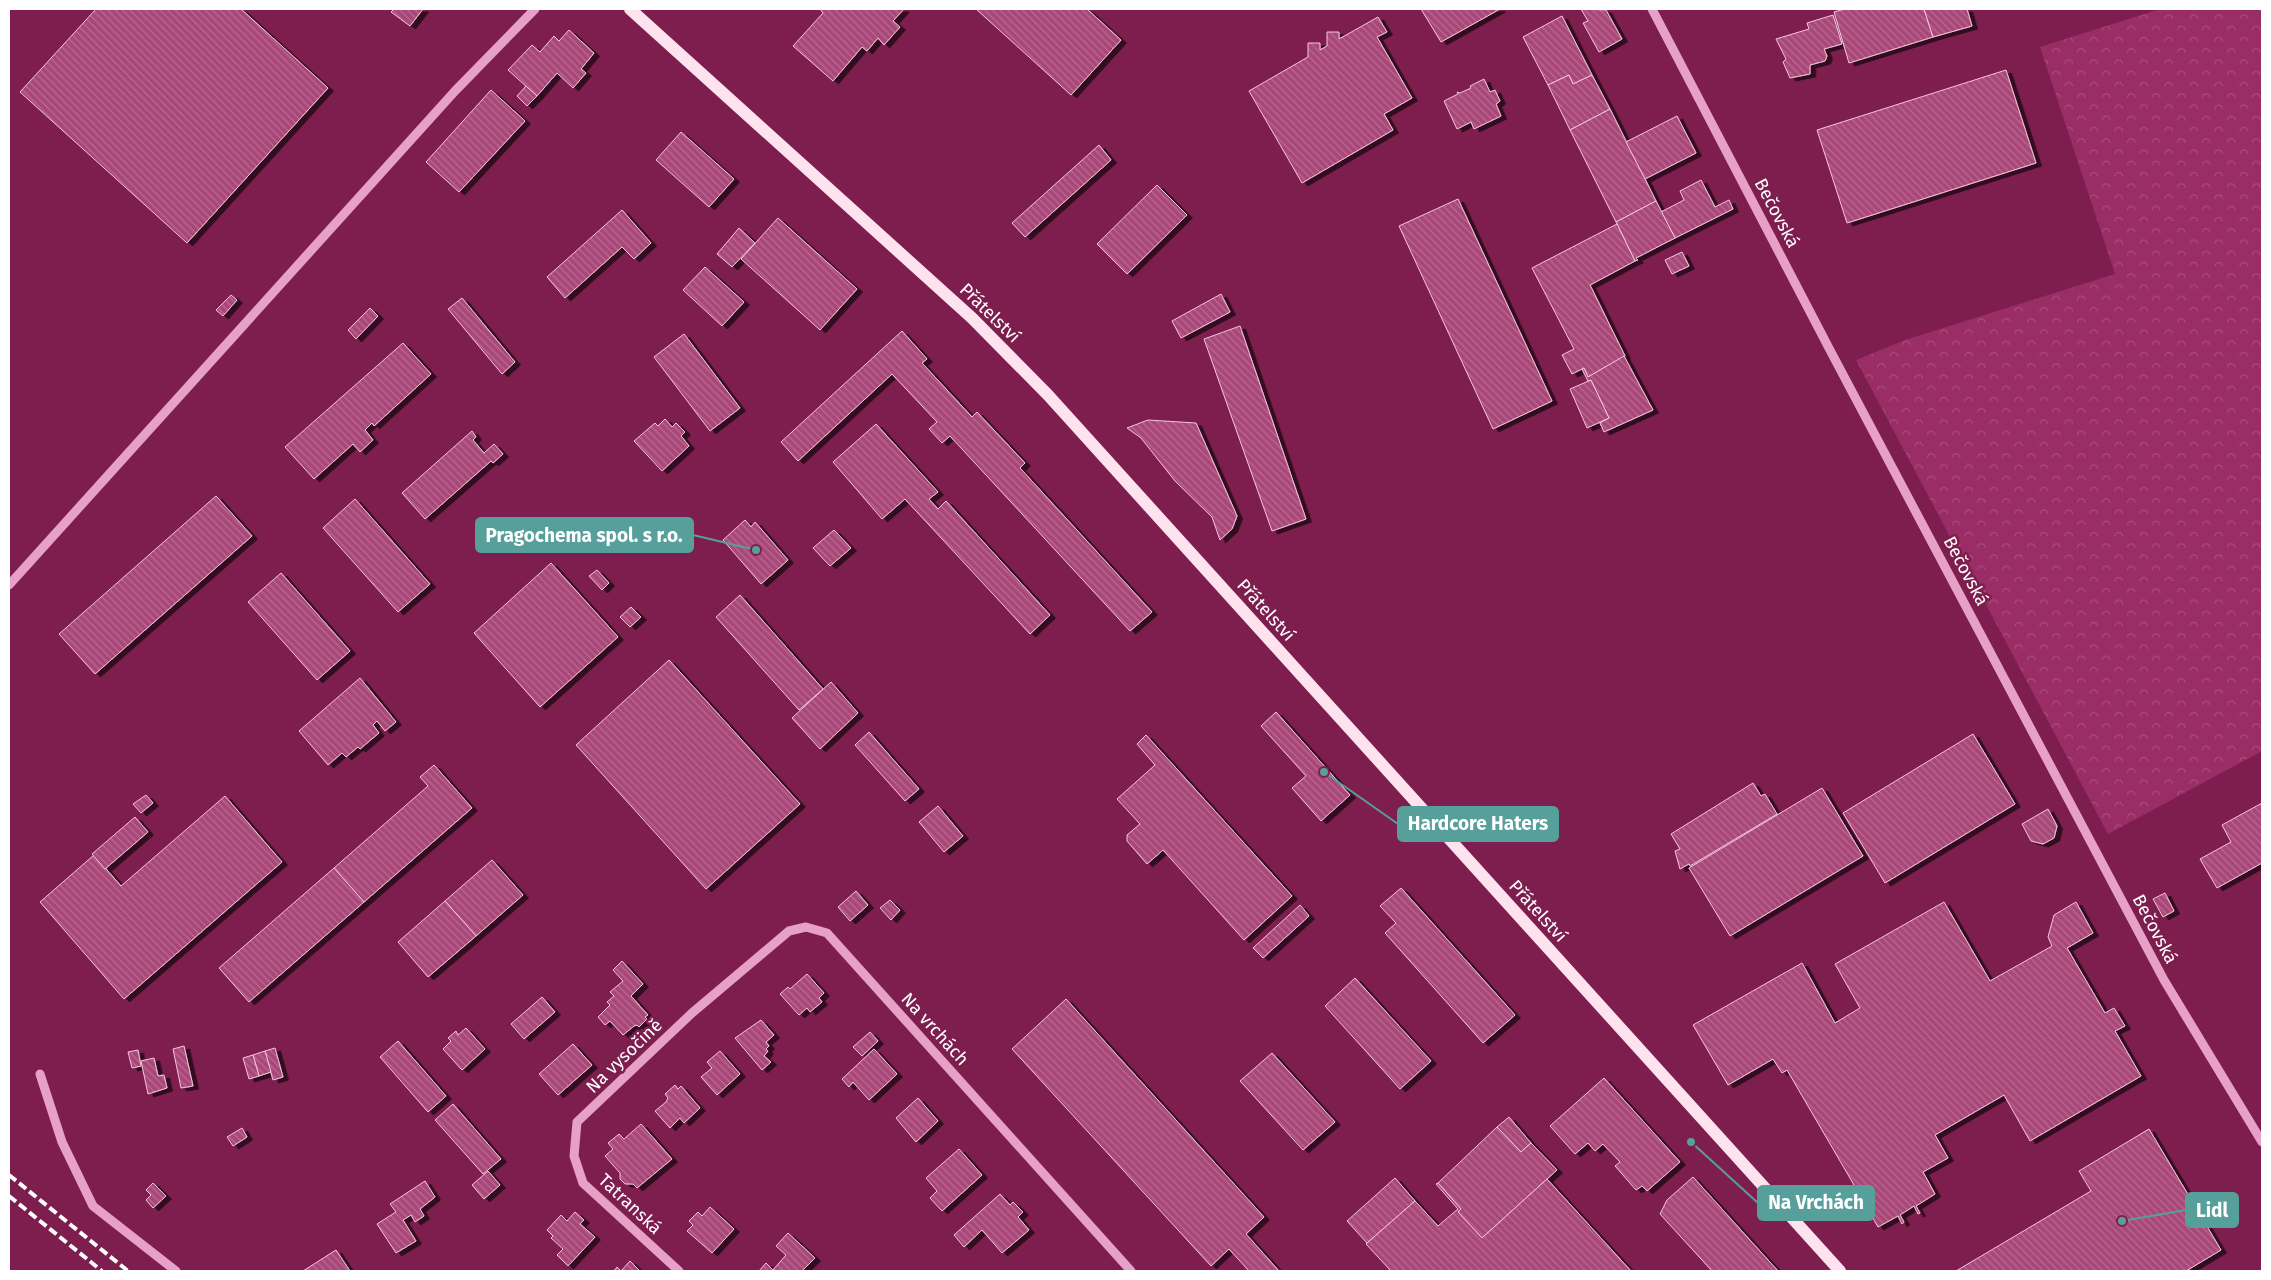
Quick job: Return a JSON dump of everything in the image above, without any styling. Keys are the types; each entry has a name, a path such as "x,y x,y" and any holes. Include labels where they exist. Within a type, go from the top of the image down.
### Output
{"main road":[{"name":"Přátelství","path":"630,9 972,318 1048,395 1840,1271"}],"street":[{"path":"9,585 454,92 535,9"},
{"name":"Bečovská","path":"1652,9 1831,352 2164,980 2262,1142"},
{"name":"Na vrchách","path":"692,1013 788,931 806,927 827,933 1130,1271"},
{"name":"Na vysočině","path":"577,1122 692,1013"},
{"path":"40,1074 62,1142 93,1206 176,1271"},
{"name":"Tatranská","path":"577,1122 574,1156 583,1183 678,1271"}],"green space":[{"path":"2160,9 2262,9 2262,751 2108,834 1856,360 1905,340 2115,274 2040,47"}],"building":[{"path":"96,9 241,9 328,88 187,243 20,92"},
{"path":"394,9 423,9 410,26 391,12"},
{"path":"820,9 904,9 893,21 900,27 884,45 878,38 867,51 862,47 833,81 793,46 823,13"},
{"path":"976,9 1087,9 1121,40 1071,95"},
{"path":"1421,9 1500,9 1441,42"},
{"path":"1581,9 1606,10 1622,39 1599,52 1583,23 1588,21"},
{"path":"1845,9 1924,9 1933,37 1849,63 1834,12"},
{"path":"1924,9 1967,9 1972,26 1933,37"},
{"path":"1833,15 1842,44 1824,49 1827,56 1825,61 1810,65 1810,74 1790,78 1783,62 1786,59 1776,39 1809,29 1807,23"},
{"path":"1562,16 1592,75 1573,84 1569,75 1548,85 1523,37"},
{"path":"1378,17 1387,32 1377,37 1412,98 1384,114 1393,130 1302,183 1249,91 1308,57 1308,43 1320,43 1320,50 1327,46 1327,32 1339,32 1339,39"},
{"path":"569,30 594,53 581,69 586,73 573,88 557,73 537,96 508,70 532,45 540,52 554,36 559,41"},
{"path":"2006,70 2036,163 1847,223 1817,130"},
{"path":"1569,75 1573,84 1592,75 1610,109 1570,130 1548,85"},
{"path":"1484,79 1490,92 1495,90 1500,101 1496,104 1501,116 1474,129 1471,122 1457,129 1444,101 1458,94 1457,92 1460,93 1471,88 1470,86"},
{"path":"526,86 537,96 527,106 517,96"},
{"path":"491,90 525,121 459,192 426,162"},
{"path":"1610,109 1656,201 1616,222 1570,130"},
{"path":"1677,116 1696,153 1645,179 1626,142"},
{"path":"681,132 734,179 709,207 656,160"},
{"path":"1099,145 1111,160 1025,237 1012,223"},
{"path":"1701,180 1715,207 1729,200 1733,209 1675,238 1661,212 1684,200 1680,191"},
{"path":"1157,185 1187,215 1127,274 1097,244"},
{"path":"1458,199 1552,401 1493,429 1399,226"},
{"path":"1656,201 1675,238 1636,258 1638,260 1635,261 1616,222"},
{"path":"622,210 651,243 634,259 622,247 565,298 547,277"},
{"path":"778,218 857,289 820,330 741,259"},
{"path":"1617,224 1635,261 1590,285 1625,356 1588,377 1584,368 1572,374 1562,355 1574,349 1532,268"},
{"path":"739,228 755,243 732,267 717,254"},
{"path":"1682,252 1689,266 1672,274 1665,260"},
{"path":"705,267 744,302 722,326 683,290"},
{"path":"1221,294 1230,312 1181,338 1172,321"},
{"path":"231,295 237,300 223,316 216,310"},
{"path":"462,298 515,362 502,374 448,309"},
{"path":"370,308 378,316 356,339 348,330"},
{"path":"1240,326 1306,519 1272,531 1204,339"},
{"path":"902,331 927,359 922,363 972,417 977,412 1025,463 1020,468 1152,612 1130,631 950,436 942,443 929,429 937,422 892,374 798,461 781,442"},
{"path":"684,334 740,408 710,431 654,357"},
{"path":"403,343 431,374 374,426 372,423 365,430 373,440 360,452 353,444 314,479 285,447"},
{"path":"1624,356 1653,410 1604,432 1600,423 1609,418 1591,380 1588,381 1582,369 1584,368 1588,377"},
{"path":"1591,380 1609,418 1587,428 1570,389"},
{"path":"665,419 672,427 676,423 685,432 681,436 689,446 662,471 634,441 655,423 658,426"},
{"path":"1148,420 1196,423 1237,516 1232,529 1220,540 1212,517 1175,481 1141,438 1127,428"},
{"path":"876,424 938,492 929,499 938,509 946,501 1050,615 1030,634 905,499 882,519 833,462"},
{"path":"472,431 476,437 473,440 484,453 494,444 503,454 493,463 491,461 425,519 402,493"},
{"path":"216,496 252,536 95,674 59,634"},
{"path":"355,499 430,584 398,612 323,528"},
{"path":"745,520 751,527 755,522 788,560 761,584 723,540"},
{"path":"834,530 851,548 830,566 813,548"},
{"path":"551,563 618,637 540,707 474,633"},
{"path":"597,570 609,583 602,590 589,576"},
{"path":"281,573 350,651 317,680 248,602"},
{"path":"740,595 823,689 799,710 716,617"},
{"path":"631,607 641,617 630,627 620,617"},
{"path":"669,660 800,804 706,889 576,745"},
{"path":"360,678 396,722 385,731 377,721 373,725 379,733 360,749 358,747 346,757 342,753 328,765 299,731"},
{"path":"831,682 858,713 820,749 792,718"},
{"path":"1276,712 1350,795 1321,821 1292,788 1306,776 1261,726"},
{"path":"869,732 919,789 905,801 855,745"},
{"path":"1973,734 2015,804 1885,883 1843,813"},
{"path":"1146,735 1292,896 1244,940 1163,850 1147,864 1127,841 1127,835 1140,824 1117,799 1155,765 1137,744"},
{"path":"434,765 472,808 364,902 334,868 428,786 420,777"},
{"path":"1753,783 1761,796 1765,794 1777,814 1690,866 1689,864 1680,869 1675,851 1680,849 1671,834"},
{"path":"1822,788 1863,856 1730,936 1689,868"},
{"path":"146,795 153,803 141,813 133,804"},
{"path":"225,796 282,862 124,999 40,902 94,855 121,886"},
{"path":"2262,803 2262,863 2217,888 2200,859 2231,842 2222,825"},
{"path":"938,806 963,836 944,852 919,822"},
{"path":"2048,809 2057,826 2054,838 2043,844 2031,841 2022,824"},
{"path":"135,817 148,832 105,869 92,854"},
{"path":"492,860 523,895 476,936 445,901"},
{"path":"334,868 364,902 249,1002 219,968"},
{"path":"1401,888 1515,1015 1483,1043 1385,933 1396,923 1380,906"},
{"path":"856,891 868,905 850,921 838,907"},
{"path":"2165,893 2174,911 2163,917 2153,899"},
{"path":"890,900 900,910 891,920 880,908"},
{"path":"445,901 476,936 428,977 398,942"},
{"path":"1944,902 1990,981 2052,946 2048,937 2054,915 2076,902 2093,933 2067,948 2105,1013 2114,1008 2125,1026 2115,1031 2141,1076 2030,1141 2004,1095 1935,1135 1948,1158 1923,1172 1935,1194 1916,1206 1920,1213 1918,1214 1914,1206 1900,1215 1904,1222 1902,1224 1898,1216 1878,1227 1862,1199 1856,1203 1848,1188 1854,1185 1787,1070 1782,1073 1773,1059 1728,1085 1693,1025 1802,963 1835,1023 1860,1008 1835,964"},
{"path":"1300,905 1309,916 1263,958 1253,948"},
{"path":"622,961 643,984 631,996 648,1015 645,1017 647,1019 639,1027 637,1025 634,1026 623,1035 610,1021 605,1025 598,1017 610,1005 607,1002 614,996 610,992 623,981 613,970"},
{"path":"807,974 824,993 819,998 822,1002 810,1012 807,1008 799,1015 780,994 788,987 790,989"},
{"path":"1355,978 1431,1061 1400,1089 1325,1006"},
{"path":"542,997 555,1012 524,1039 511,1024"},
{"path":"1066,999 1264,1217 1246,1234 1279,1271 1249,1271 1229,1249 1211,1266 1012,1049"},
{"path":"761,1020 774,1035 766,1042 769,1046 764,1056 771,1062 762,1070 735,1038"},
{"path":"466,1028 485,1049 462,1070 443,1049 451,1041 448,1038 456,1031 458,1035"},
{"path":"870,1032 878,1041 862,1056 853,1047"},
{"path":"398,1041 446,1096 428,1112 380,1057"},
{"path":"573,1044 592,1065 558,1095 539,1074"},
{"path":"184,1046 193,1086 181,1088 173,1049"},
{"path":"275,1048 283,1077 273,1080 265,1051"},
{"path":"874,1049 897,1074 869,1100 853,1082 849,1087 842,1079"},
{"path":"138,1050 141,1066 132,1068 128,1052"},
{"path":"265,1051 271,1072 259,1076 253,1055"},
{"path":"720,1051 740,1074 717,1095 701,1077 712,1068 707,1062"},
{"path":"1272,1053 1335,1122 1303,1150 1240,1081"},
{"path":"253,1055 259,1076 249,1079 243,1058"},
{"path":"154,1058 158,1076 164,1075 167,1088 148,1094 141,1061"},
{"path":"1604,1078 1680,1162 1647,1191 1642,1186 1636,1190 1615,1166 1620,1162 1603,1144 1595,1151 1588,1143 1575,1154 1550,1126"},
{"path":"675,1085 678,1089 681,1086 700,1108 684,1123 680,1118 670,1128 655,1111 666,1102 668,1098 665,1094"},
{"path":"918,1098 938,1121 916,1142 896,1118"},
{"path":"453,1104 501,1159 483,1174 435,1120"},
{"path":"1509,1117 1531,1143 1521,1152 1497,1127"},
{"path":"641,1124 672,1159 637,1188 633,1184 625,1184 620,1179 620,1173 605,1156 613,1149 608,1143 619,1134 624,1139"},
{"path":"1497,1127 1521,1152 1531,1143 1557,1170 1482,1238 1458,1212 1461,1209 1438,1183"},
{"path":"242,1128 247,1137 233,1146 227,1137"},
{"path":"2149,1129 2221,1250 2186,1271 1956,1271 2091,1191 2079,1171"},
{"path":"959,1149 982,1175 942,1211 930,1198 937,1191 926,1178"},
{"path":"488,1171 500,1185 484,1199 472,1185"},
{"path":"1693,1177 1778,1271 1712,1271 1660,1214 1667,1200"},
{"path":"1395,1178 1415,1201 1367,1243 1347,1221"},
{"path":"1547,1179 1631,1271 1391,1271 1366,1244 1415,1201 1438,1226 1458,1209 1436,1184 1438,1183 1461,1209 1458,1212 1482,1238"},
{"path":"425,1181 435,1197 420,1209 424,1216 415,1222 411,1215 403,1220 416,1241 396,1253 377,1224 396,1212 390,1204"},
{"path":"153,1183 166,1196 153,1208 146,1200 151,1195 146,1190"},
{"path":"1000,1194 1010,1205 1013,1202 1023,1212 1018,1217 1029,1230 1002,1253 982,1230 964,1247 954,1235"},
{"path":"710,1207 734,1229 712,1253 687,1231 693,1225 689,1221 698,1212 702,1216"},
{"path":"575,1212 584,1220 580,1224 595,1237 568,1266 557,1255 563,1249 551,1238 553,1236 547,1230 561,1215 567,1221"},
{"path":"788,1233 815,1258 802,1271 759,1271 766,1263 773,1270 786,1255 776,1246"},
{"path":"336,1250 350,1271 303,1271"},
{"path":"630,1261 640,1271 621,1271"}],"railway":[{"path":"9,1175 128,1271"},
{"path":"9,1196 102,1271"}],"place":[{"name":"Pragochema spol. s r.o.","path":"756,550"},
{"name":"Hardcore Haters","path":"1324,772"},
{"name":"Na Vrchách","path":"1691,1142"},
{"name":"Lidl","path":"2122,1221"}]}
